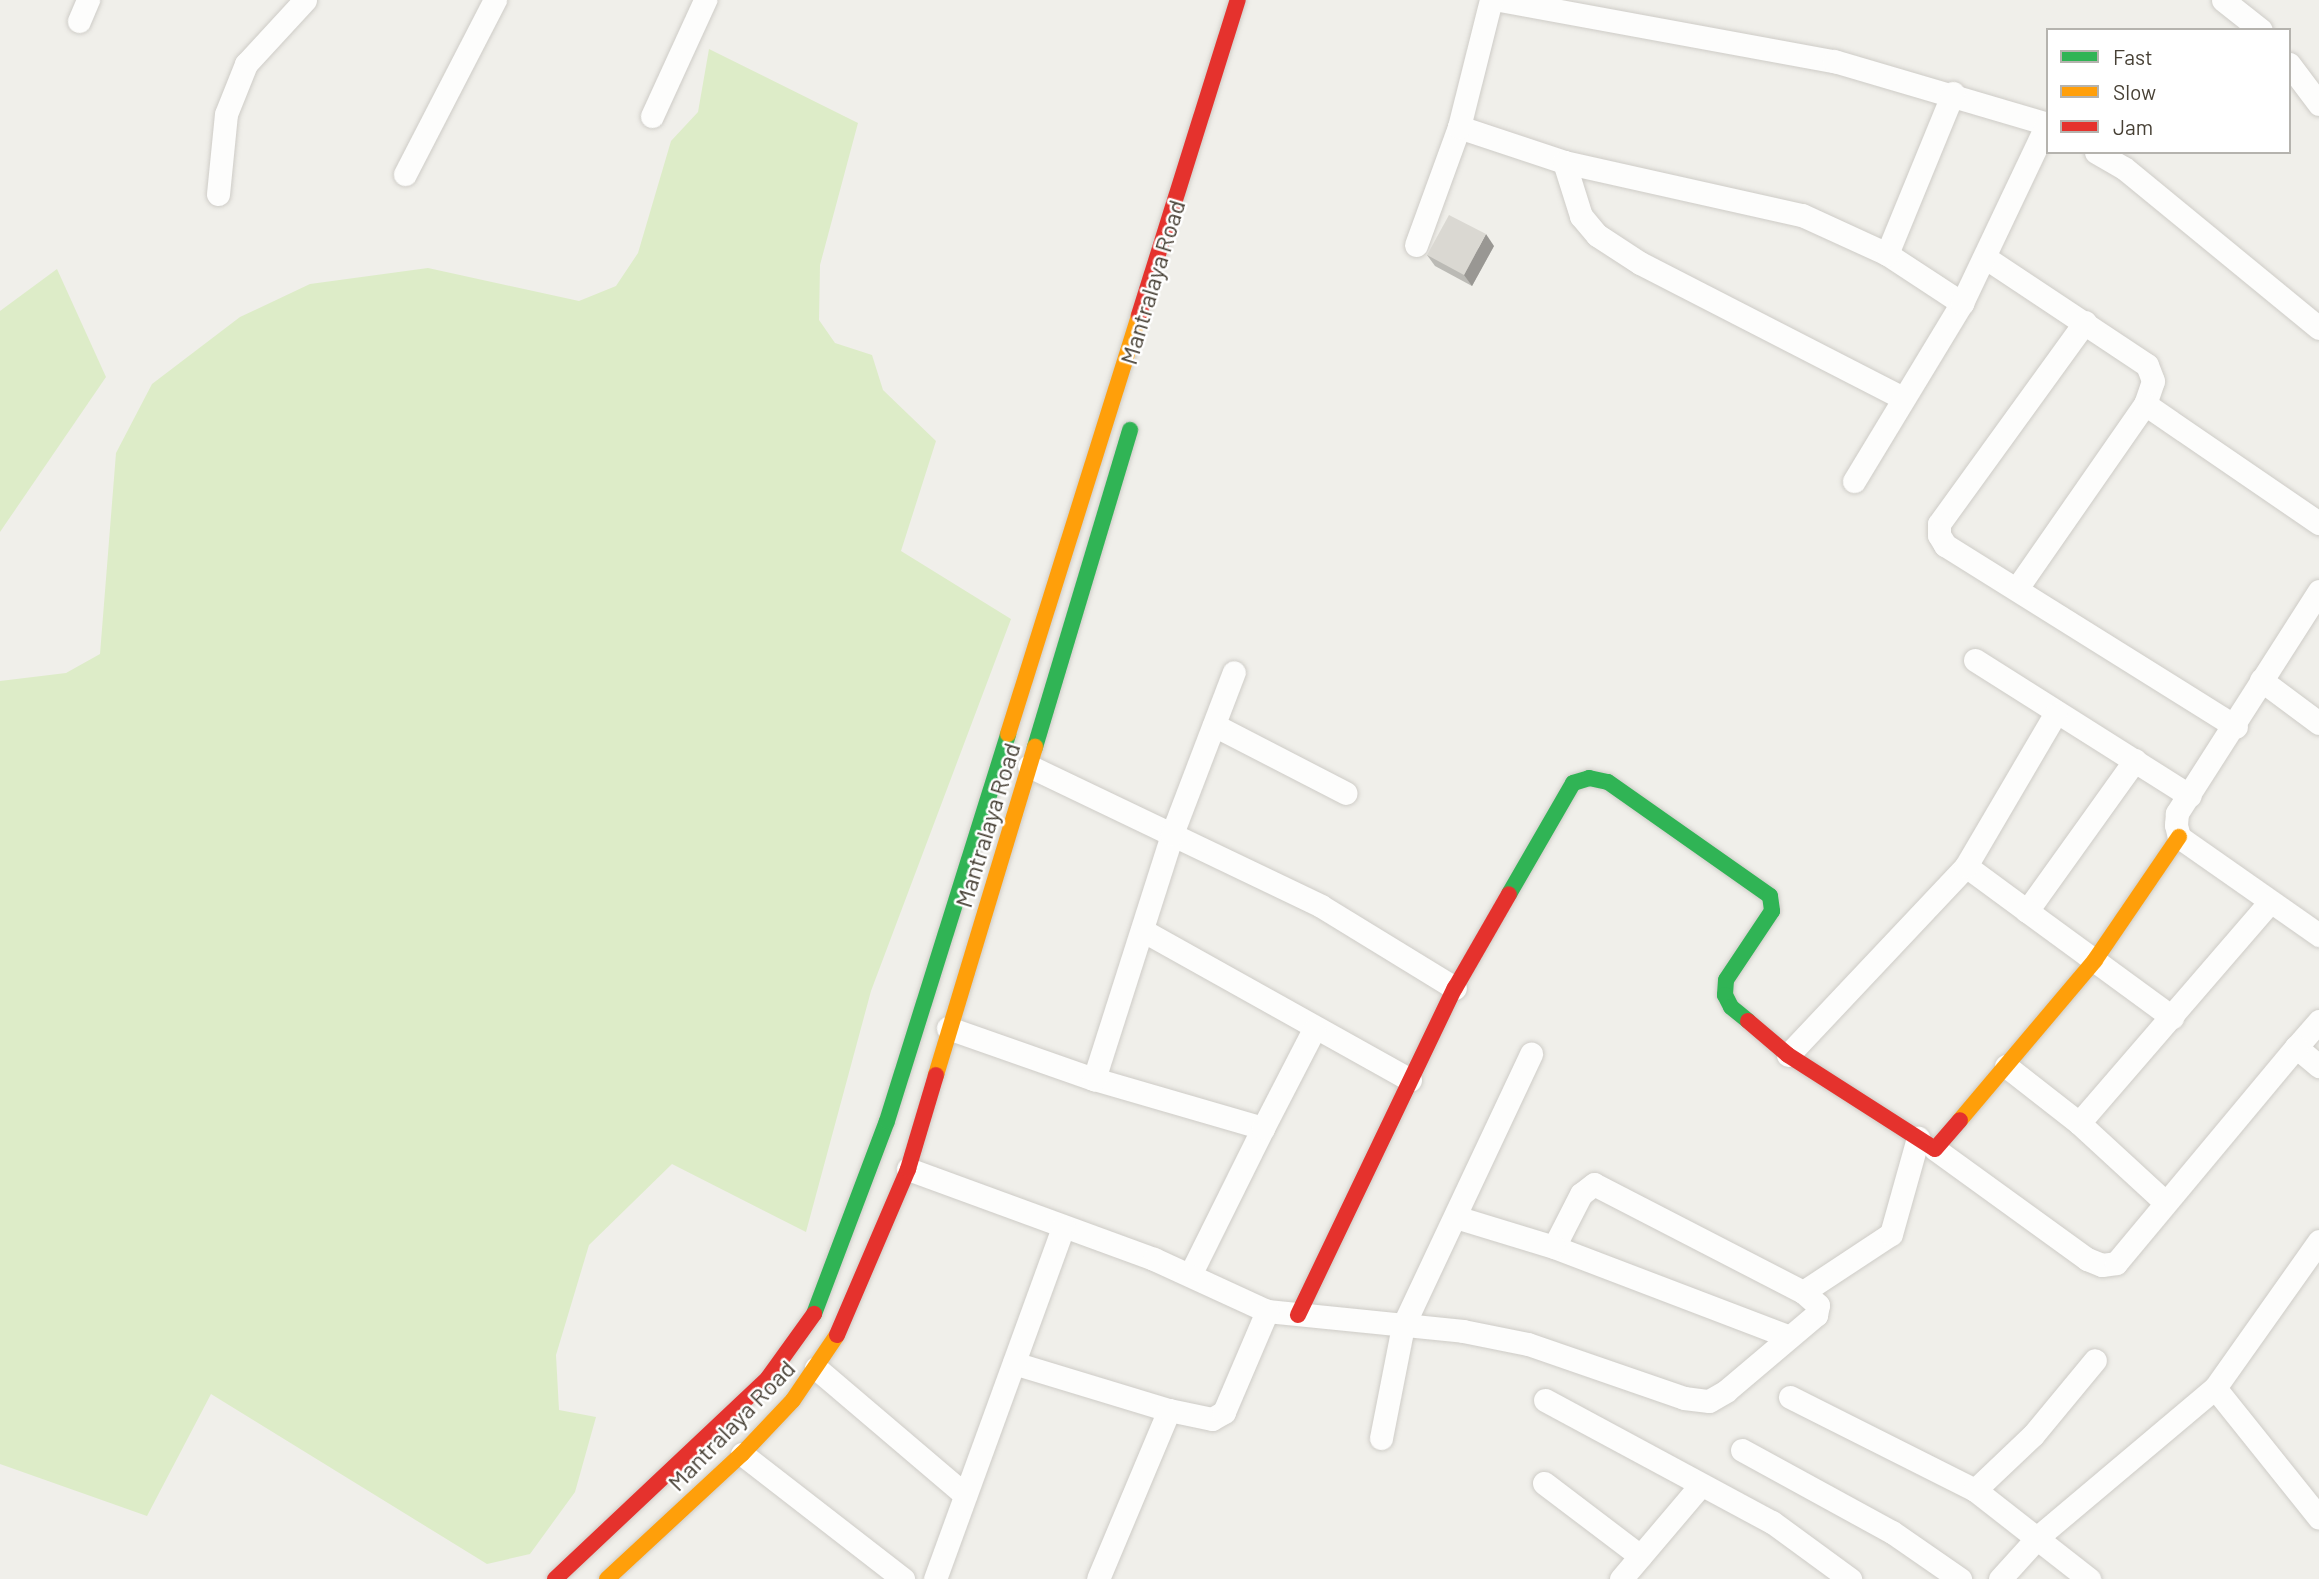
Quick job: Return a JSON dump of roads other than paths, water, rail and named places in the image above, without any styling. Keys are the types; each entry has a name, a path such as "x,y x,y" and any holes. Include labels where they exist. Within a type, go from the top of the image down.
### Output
{"main road":[{"path":"555,1579 768,1378 813,1317 830,1280 887,1121 1238,0"},
{"name":"Mantralaya Road","path":"607,1579 742,1454 816,1368 861,1286 908,1170 948,1028 1136,410"},
{"path":"1298,1315 1455,988 1573,783 1589,778 1608,782 1770,896 1772,911 1726,980 1725,995 1731,1007 1788,1055 1926,1144 2006,1066 2095,960 2179,837"}],"street":[{"path":"218,194 226,114 246,64 306,0"},
{"path":"405,174 495,0"},
{"path":"652,116 705,0"},
{"path":"1416,245 1459,127 1491,0"},
{"path":"1500,0 1834,61 1954,93 2046,123"},
{"path":"2223,0 2258,28"},
{"path":"2291,67 2319,104"},
{"path":"1887,254 1954,93"},
{"path":"1459,127 1564,162 1802,215 1887,254 1962,303"},
{"path":"1854,481 1962,303 1986,258 2046,128"},
{"path":"2099,154 2124,169 2319,328"},
{"path":"1564,162 1581,216 1597,235 1653,270 1903,398"},
{"path":"1986,258 2147,365 2153,381 2145,404 2018,587"},
{"path":"2085,322 1939,524 1945,545 2018,587 2236,727"},
{"path":"2145,404 2319,523"},
{"path":"2319,591 2261,680 2236,727 2178,813 2179,837 2319,935"},
{"path":"1975,660 2055,714 2135,760 2190,796"},
{"path":"1094,1079 1172,834 1234,672"},
{"path":"2261,680 2319,723"},
{"path":"1788,1055 1966,866 2055,714"},
{"path":"1214,725 1346,793"},
{"path":"2028,911 2135,760"},
{"path":"1029,766 1321,906 1455,988"},
{"path":"1966,866 2172,1017"},
{"path":"2079,1123 2270,902"},
{"path":"1142,930 1314,1029 1410,1080"},
{"path":"1803,1292 1891,1234 1926,1144 2087,1259 2102,1265 2116,1263 2319,1021"},
{"path":"948,1028 1094,1079 1263,1128"},
{"path":"1190,1275 1314,1029"},
{"path":"2297,1047 2319,1066"},
{"path":"1381,1438 1403,1326 1531,1054"},
{"path":"2006,1066 2079,1123 2165,1202"},
{"path":"908,1170 1190,1275 1267,1311 1403,1326 1528,1344 1684,1398 1709,1401 1726,1391 1787,1336 1816,1315 1818,1305 1803,1292 1594,1184 1581,1194 1554,1247"},
{"path":"1456,1217 1554,1247 1787,1336"},
{"path":"935,1579 1063,1227"},
{"path":"2000,1579 2039,1536 2215,1388 2318,1243"},
{"path":"1014,1363 1170,1410 1212,1419 1224,1412 1267,1311"},
{"path":"1975,1490 2033,1436 2095,1360"},
{"path":"816,1368 965,1495"},
{"path":"2215,1388 2319,1518"},
{"path":"1790,1397 1975,1490 2039,1536 2089,1579"},
{"path":"1545,1399 1700,1486 1772,1522 1850,1579"},
{"path":"1098,1579 1170,1410"},
{"path":"1742,1450 1892,1532 1960,1579"},
{"path":"742,1454 903,1579"},
{"path":"1544,1483 1640,1556"},
{"path":"1621,1579 1700,1486"}]}
